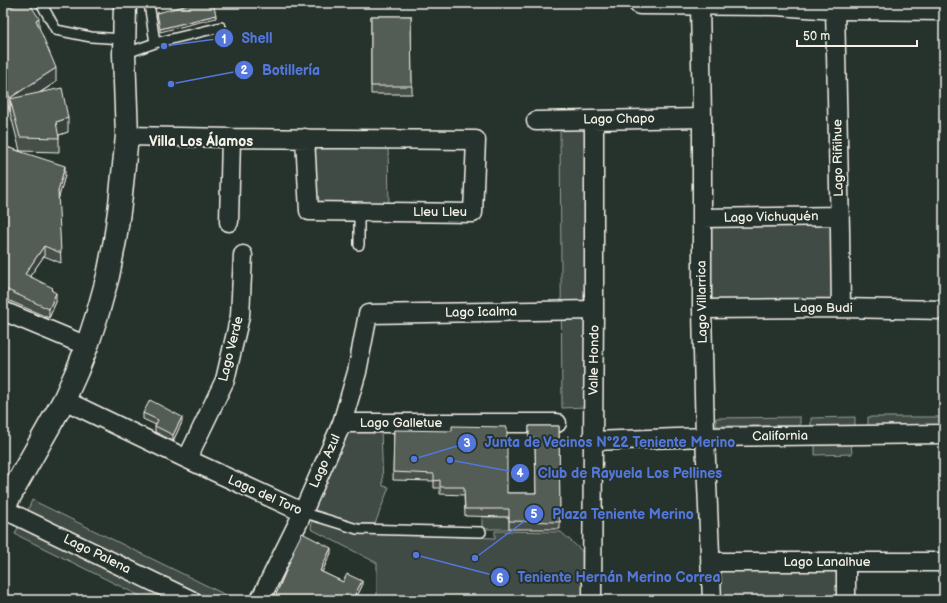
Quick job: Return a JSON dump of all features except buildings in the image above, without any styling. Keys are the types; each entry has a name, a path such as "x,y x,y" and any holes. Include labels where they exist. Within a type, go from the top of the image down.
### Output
{"main road":[{"path":"3,508 64,400 87,346 108,276 120,204 127,136 124,46 125,3"},
{"path":"640,3 777,4 835,8 944,9"}],"street":[{"name":"Lago Villarrica","path":"700,3 702,118 702,309 705,437 712,600"},
{"name":"Lago Riñihue","path":"835,8 841,308"},
{"name":"Lago Chapo","path":"536,121 702,118"},
{"name":"Valle Hondo","path":"592,600 594,120"},
{"name":"Lleu Lleu","path":"127,136 231,138 306,138 476,140 473,213 309,211 306,138"},
{"path":"229,222 231,138"},
{"name":"Lago Vichuquén","path":"702,218 840,216"},
{"name":"Lago Verde","path":"187,459 225,380 240,316 243,255"},
{"name":"Lago Budi","path":"702,309 841,308 944,310"},
{"name":"Lago Icalma","path":"368,314 594,310"},
{"path":"3,311 87,346"},
{"name":"Lago Azul","path":"260,600 299,521 342,423 357,372 368,314"},
{"name":"Lago del Toro","path":"64,400 302,512"},
{"name":"Lago Galletue","path":"342,423 557,423"},
{"name":"California","path":"592,441 705,437 944,434"},
{"name":"Lago Palena","path":"3,508 191,600"},
{"path":"846,561 846,600"},
{"name":"Lago Lanalhue","path":"710,562 944,562"}],"lane":[{"path":"41,3 56,30 92,37 124,46 155,43 220,27"},
{"path":"149,3 155,43"},
{"path":"359,212 359,245"},
{"name":"Lago del Toro","path":"302,512 357,529 481,532"}],"shaded area":[{"path":"560,126 587,127 587,407 562,408"},
{"path":"311,143 388,144 389,208 315,205"},
{"path":"707,223 837,223 836,303 707,304"},
{"path":"800,417 800,426 716,426 716,418"},
{"path":"855,417 855,426 811,427 811,418"},
{"path":"868,417 941,417 941,425 868,426"},
{"path":"345,429 381,429 383,486 389,487 375,524 351,523 308,509"},
{"path":"851,444 852,454 815,455 815,445"},
{"path":"32,500 236,600 213,600 28,510"},
{"path":"482,517 509,517 509,529 485,529 482,527"},
{"path":"312,521 362,534 495,538 495,531 561,532 582,551 583,600 377,600 377,563 311,529"},
{"path":"20,523 174,600 148,600 15,534"},
{"path":"840,565 841,600 719,600 718,572 725,566"}],"place":[{"name":"Shell","path":"164,46"},
{"name":"Botillería","path":"171,84"},
{"name":"Junta de Vecinos N°22 Teniente Merino","path":"414,459"},
{"name":"Club de Rayuela Los Pellines","path":"450,460"},
{"name":"Teniente Hernán Merino Correa","path":"416,555"},
{"name":"Plaza Teniente Merino","path":"475,558"}],"district":[{"name":"Villa Los Álamos","path":"201,141"}]}
